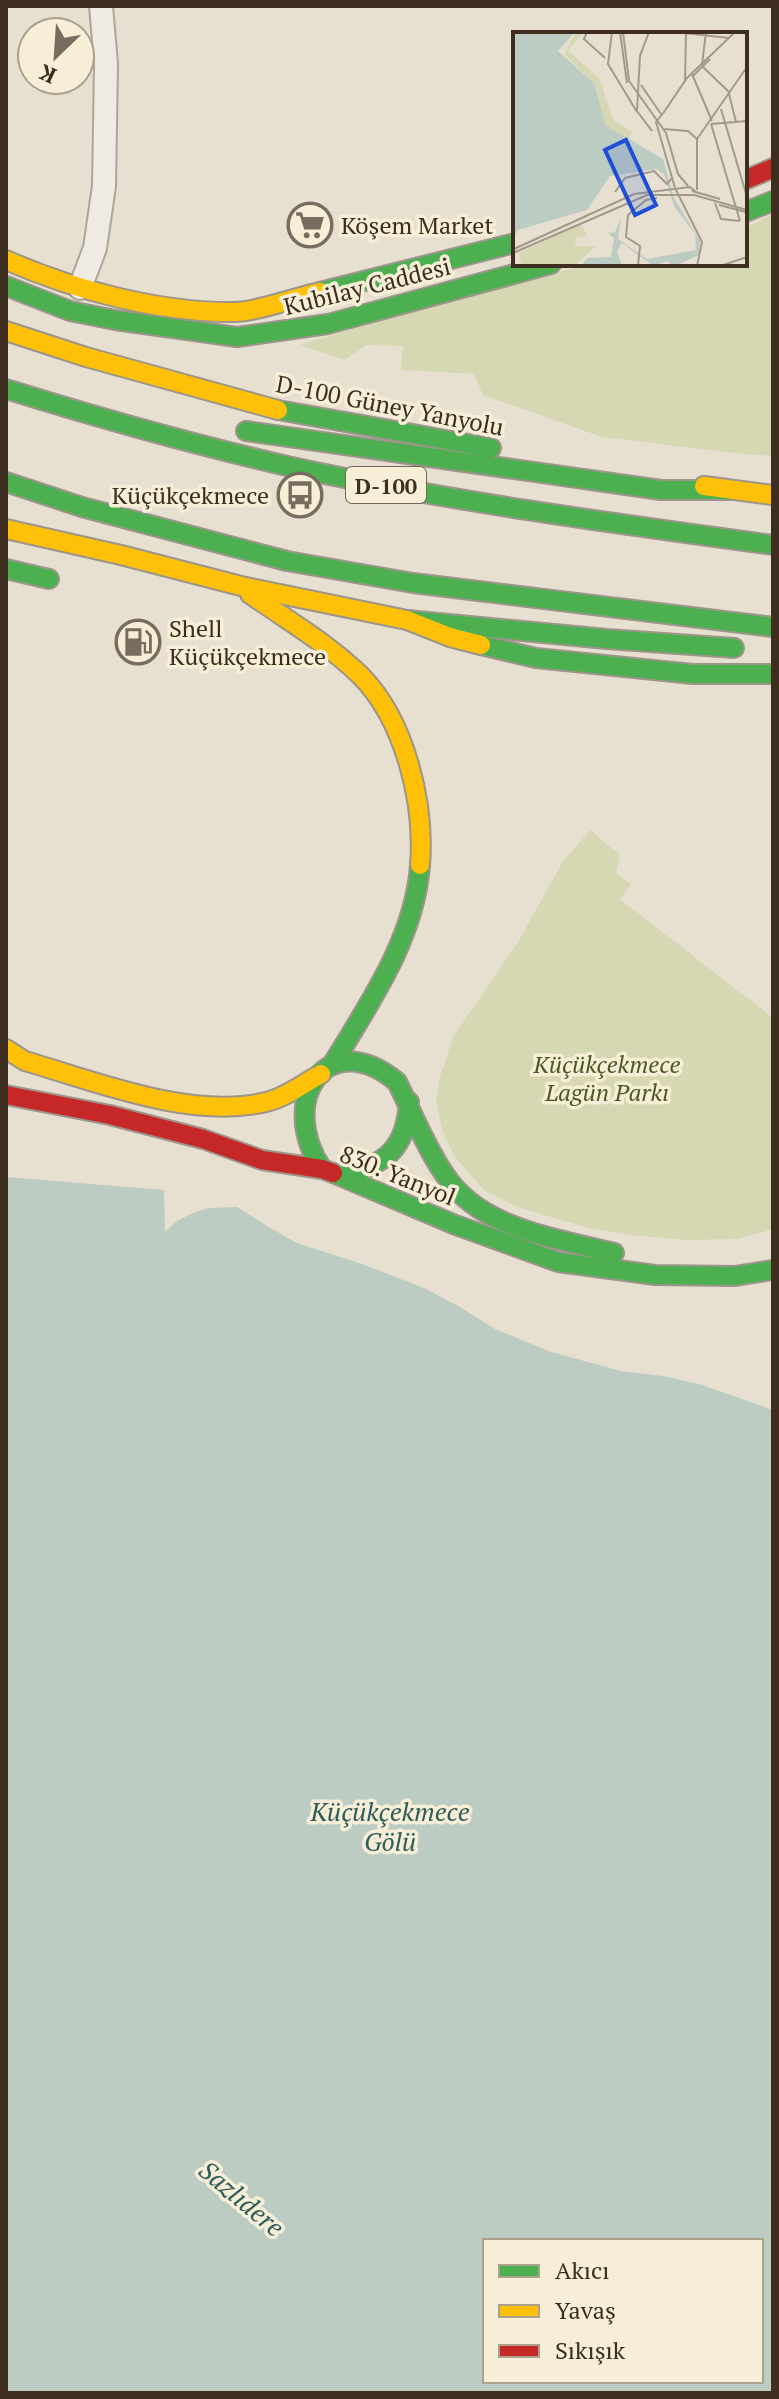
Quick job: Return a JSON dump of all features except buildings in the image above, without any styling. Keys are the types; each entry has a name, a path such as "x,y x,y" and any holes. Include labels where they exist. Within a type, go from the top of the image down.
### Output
{"main road":[{"path":"747,179 773,168"},
{"path":"747,211 773,201"},
{"name":"Kubilay Caddesi","path":"6,260 80,288 193,310 238,312 513,243"},
{"name":"Kubilay Caddesi","path":"6,286 70,311 237,337 328,324 544,266"},
{"name":"D-100 Güney Yanyolu","path":"6,331 86,357 283,411 729,490 773,495"},
{"name":"D-100","path":"6,389 135,430 425,493 572,518 773,545"},
{"path":"135,430 196,423"},
{"path":"223,427 661,490 729,490"},
{"path":"6,482 96,510 287,561 413,583 773,627"},
{"path":"6,529 241,586 407,620 607,639 746,648"},
{"path":"6,569 49,579"},
{"path":"241,586 335,652 375,692 407,758 421,809 422,863 406,931 363,1012 327,1069 311,1085 305,1100 303,1116 312,1155 322,1169"},
{"path":"407,620 450,637 536,658 693,674 773,674"},
{"path":"6,1049 25,1061 171,1102 226,1108 269,1102 327,1069 356,1061 379,1067 397,1082 409,1102 405,1134 397,1148 372,1166 342,1176"},
{"name":"830. Yanyol","path":"6,1095 110,1115 203,1139 262,1160 322,1169 453,1224 558,1262 655,1275 735,1276 773,1270"},
{"name":"830. Yanyol","path":"409,1102 445,1176 470,1204 500,1220 607,1252 669,1259 730,1258"}],"street":[{"path":"80,288 95,248 104,186 106,64 101,6"}],"green space":[{"path":"773,214 773,456 602,437 483,395 474,374 401,370 403,346 367,345 344,360 300,345 477,291 583,266 747,266 747,227"},
{"name":"Küçükçekmece Lagün Parkı","path":"590,830 620,855 616,873 631,884 620,899 773,1018 773,1229 738,1239 687,1240 588,1228 517,1207 484,1190 455,1157 443,1133 436,1101 453,1037 518,942 562,863"}],"water":[{"name":"Küçükçekmece Gölü","path":"6,1177 164,1190 165,1232 193,1213 209,1208 237,1207 297,1243 424,1288 495,1329 551,1352 621,1371 699,1384 773,1410 773,2393 6,2393"}],"traffic: fast":[{"path":"747,211 773,201"},
{"path":"320,292 513,244"},
{"path":"6,286 70,311 237,337 328,324 544,266"},
{"path":"6,389 181,440 347,479 529,510 773,545"},
{"path":"278,410 491,448"},
{"path":"246,431 661,490 729,490"},
{"path":"6,482 82,507 287,561 413,583 773,627"},
{"path":"6,569 49,579"},
{"path":"407,620 734,648"},
{"path":"481,645 536,658 693,674 773,674"},
{"path":"332,1065 375,994 400,944 416,892 420,865"},
{"path":"322,1169 309,1143 305,1118 307,1096 316,1078 331,1066 350,1061 372,1066 397,1082 425,1142 445,1175 478,1208 521,1229 614,1253"},
{"path":"342,1176 371,1166 391,1152 403,1132 409,1102"},
{"path":"333,1173 453,1224 558,1262 655,1275 735,1276 773,1270"}],"traffic: slow":[{"path":"6,260 89,290 177,309 244,311 320,292"},
{"path":"6,331 86,357 278,410"},
{"path":"704,486 773,495"},
{"path":"6,529 241,586 407,620 481,645"},
{"path":"250,594 334,652 376,694 389,715 409,764 419,815 420,865"},
{"path":"6,1049 25,1061 113,1088 207,1106 266,1102 321,1074"}],"traffic: jam":[{"path":"747,179 773,168"},
{"path":"6,1095 110,1115 203,1139 262,1160 333,1173"}],"place":[{"name":"Köşem Market","path":"310,225"},
{"name":"Küçükçekmece","path":"300,495"},
{"name":"Shell Küçükçekmece","path":"138,642"}],"water label":[{"name":"Sazlıdere","path":"242,2198"}]}
